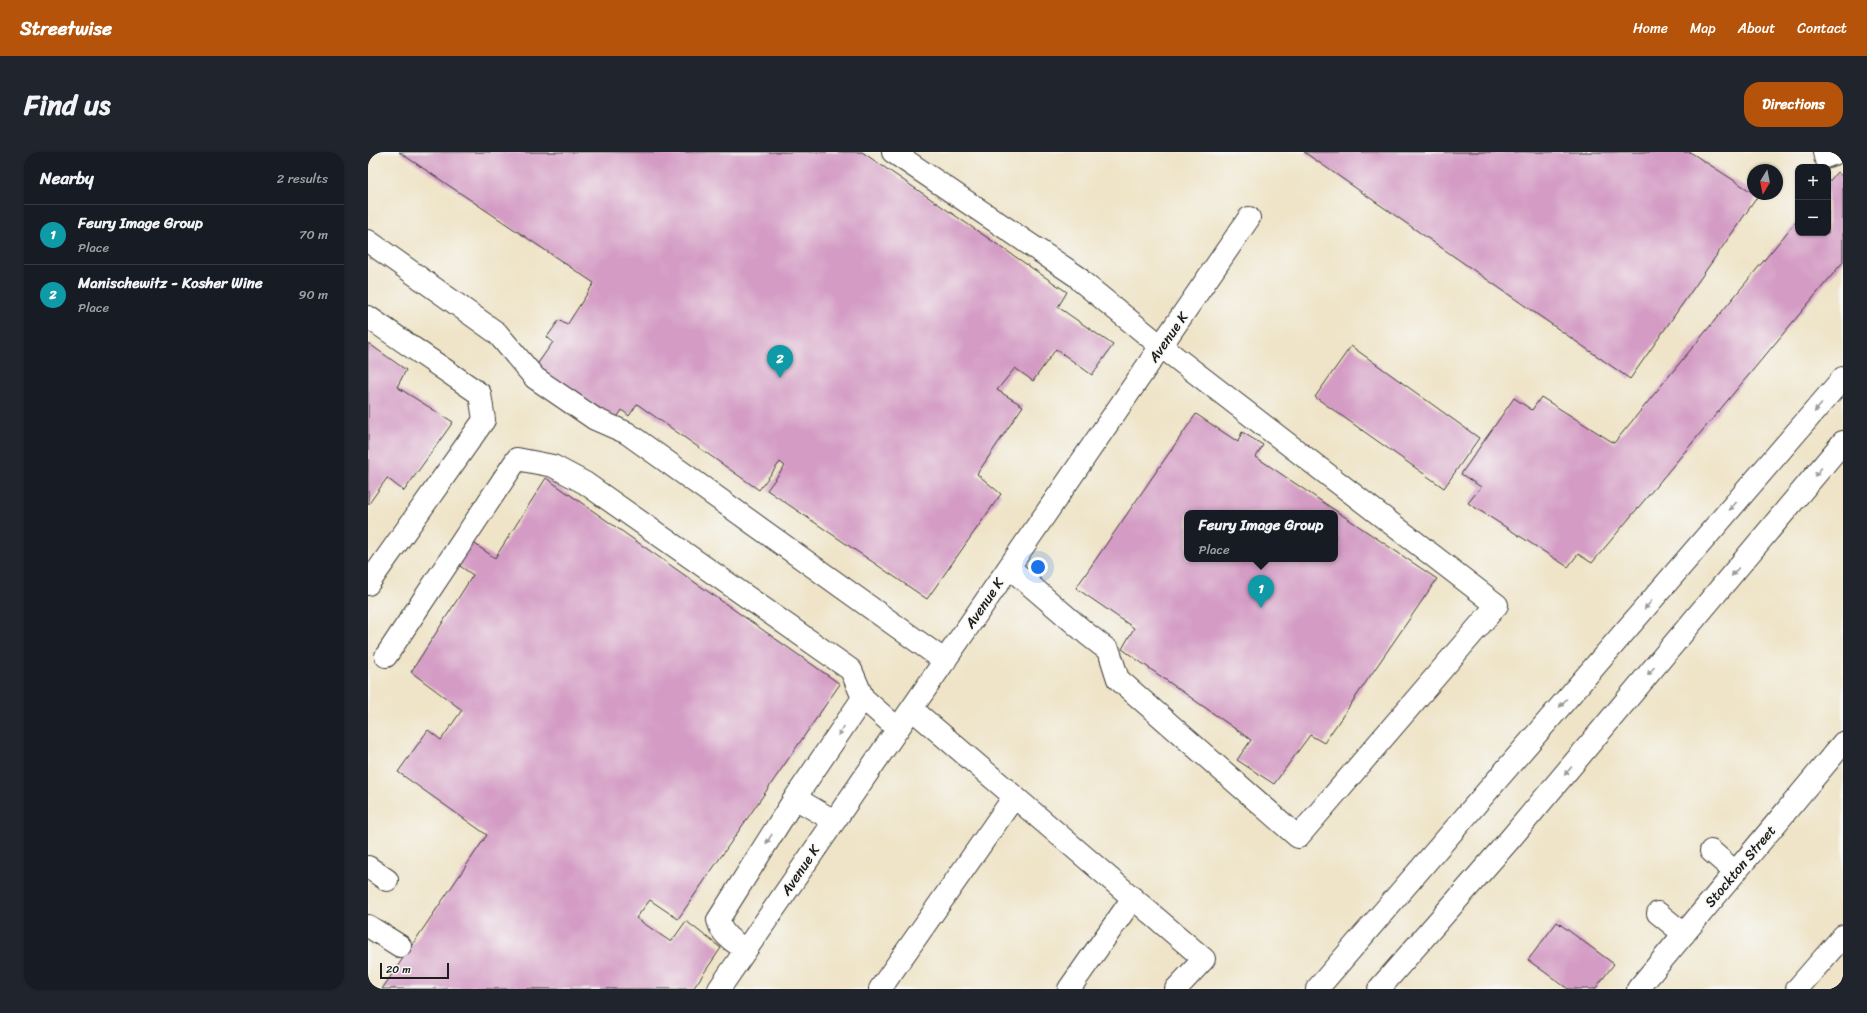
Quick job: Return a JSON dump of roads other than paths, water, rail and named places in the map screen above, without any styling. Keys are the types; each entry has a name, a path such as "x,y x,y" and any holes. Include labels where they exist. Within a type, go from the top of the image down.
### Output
{"main road":[{"path":"893,152 1078,277 1162,347 1497,605 1298,837 1118,679 1109,651 1009,567"},
{"path":"1824,152 1825,157 1839,152"},
{"name":"Avenue K","path":"719,989 1162,347 1249,218"},
{"path":"368,241 497,333 535,378 595,419 627,434 945,660"},
{"path":"368,317 480,394 484,420 368,584"},
{"path":"1317,989 1843,378"},
{"path":"1379,989 1516,832 1843,442"},
{"path":"386,656 517,459 553,466 585,483 851,670 863,698 898,729"},
{"path":"746,950 727,937 720,929 718,920 795,798 863,698"},
{"path":"912,709 1204,959 1176,989"},
{"name":"Stockton Street","path":"1638,989 1843,743"},
{"path":"880,989 1014,797"},
{"path":"795,798 834,821"},
{"path":"1711,851 1735,872"},
{"path":"368,867 387,880"},
{"path":"1069,989 1133,898"},
{"path":"1658,913 1684,934"},
{"path":"370,930 400,946"},
{"path":"1797,989 1843,936"}],"place":[{"name":"Manischewitz - Kosher Wine","path":"780,378"},
{"name":"Feury Image Group","path":"1261,608"}]}
